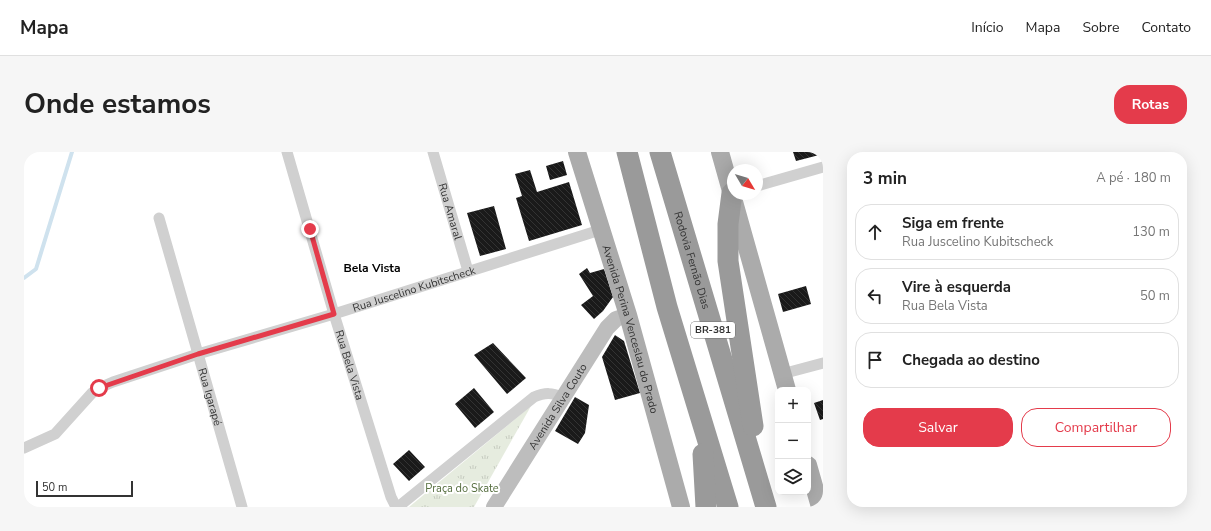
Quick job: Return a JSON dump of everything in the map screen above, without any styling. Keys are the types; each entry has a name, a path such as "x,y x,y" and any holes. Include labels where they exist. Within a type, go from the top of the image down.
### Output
{"highway":[{"name":"BR-381","path":"627,152 667,308 728,507"},
{"name":"Rodovia Fernão Dias","path":"660,152 768,507"},
{"path":"732,200 728,224 728,261 757,450 768,507"},
{"path":"667,308 703,448 706,507"}],"main road":[{"name":"Avenida Perina Venceslau do Prado","path":"577,152 600,230 628,315 681,507"},
{"path":"720,152 727,174"},
{"path":"735,200 785,382"},
{"name":"Avenida Silva Couto","path":"494,507 610,325 616,319 628,315"},
{"path":"811,476 820,507"}],"street":[{"name":"Rua Bela Vista","path":"286,152 334,314 391,497 397,507"},
{"name":"Rua Amaral","path":"433,152 468,272"},
{"path":"763,184 823,167"},
{"name":"Rua Igarapé","path":"160,218 242,507"},
{"name":"Rua Juscelino Kubitscheck","path":"24,448 55,434 92,393 113,382 198,354 334,314 600,230"},
{"path":"785,382 823,363"},
{"path":"397,507 534,397 544,393 553,393 563,397"}],"green space":[{"name":"Praça do Skate","path":"531,406 474,507 409,507"},
{"path":"457,477 479,490 469,507 439,507"}],"building":[{"path":"793,152 823,152 823,154 796,161"},
{"path":"563,161 567,175 550,180 546,166"},
{"path":"530,170 537,192 569,182 582,225 529,241 516,198 522,196 515,174"},
{"path":"494,206 506,249 480,256 467,213"},
{"path":"587,268 590,273 604,269 613,297 603,311 594,319 581,305 593,296 579,274"},
{"path":"806,286 811,304 783,312 778,294"},
{"path":"615,335 624,341 640,393 615,400 602,357"},
{"path":"493,343 526,378 507,394 474,355"},
{"path":"474,388 494,412 475,428 455,404"},
{"path":"575,397 589,405 585,433 578,444 555,431"},
{"path":"823,400 823,419 820,420 814,403"},
{"path":"409,450 425,467 409,481 393,464"}],"waterway":[{"path":"24,278 36,269 72,152"}],"district":[{"name":"Bela Vista","path":"372,268"}],"route":[{"path":"99,388 198,354 334,314 310,229"}]}
